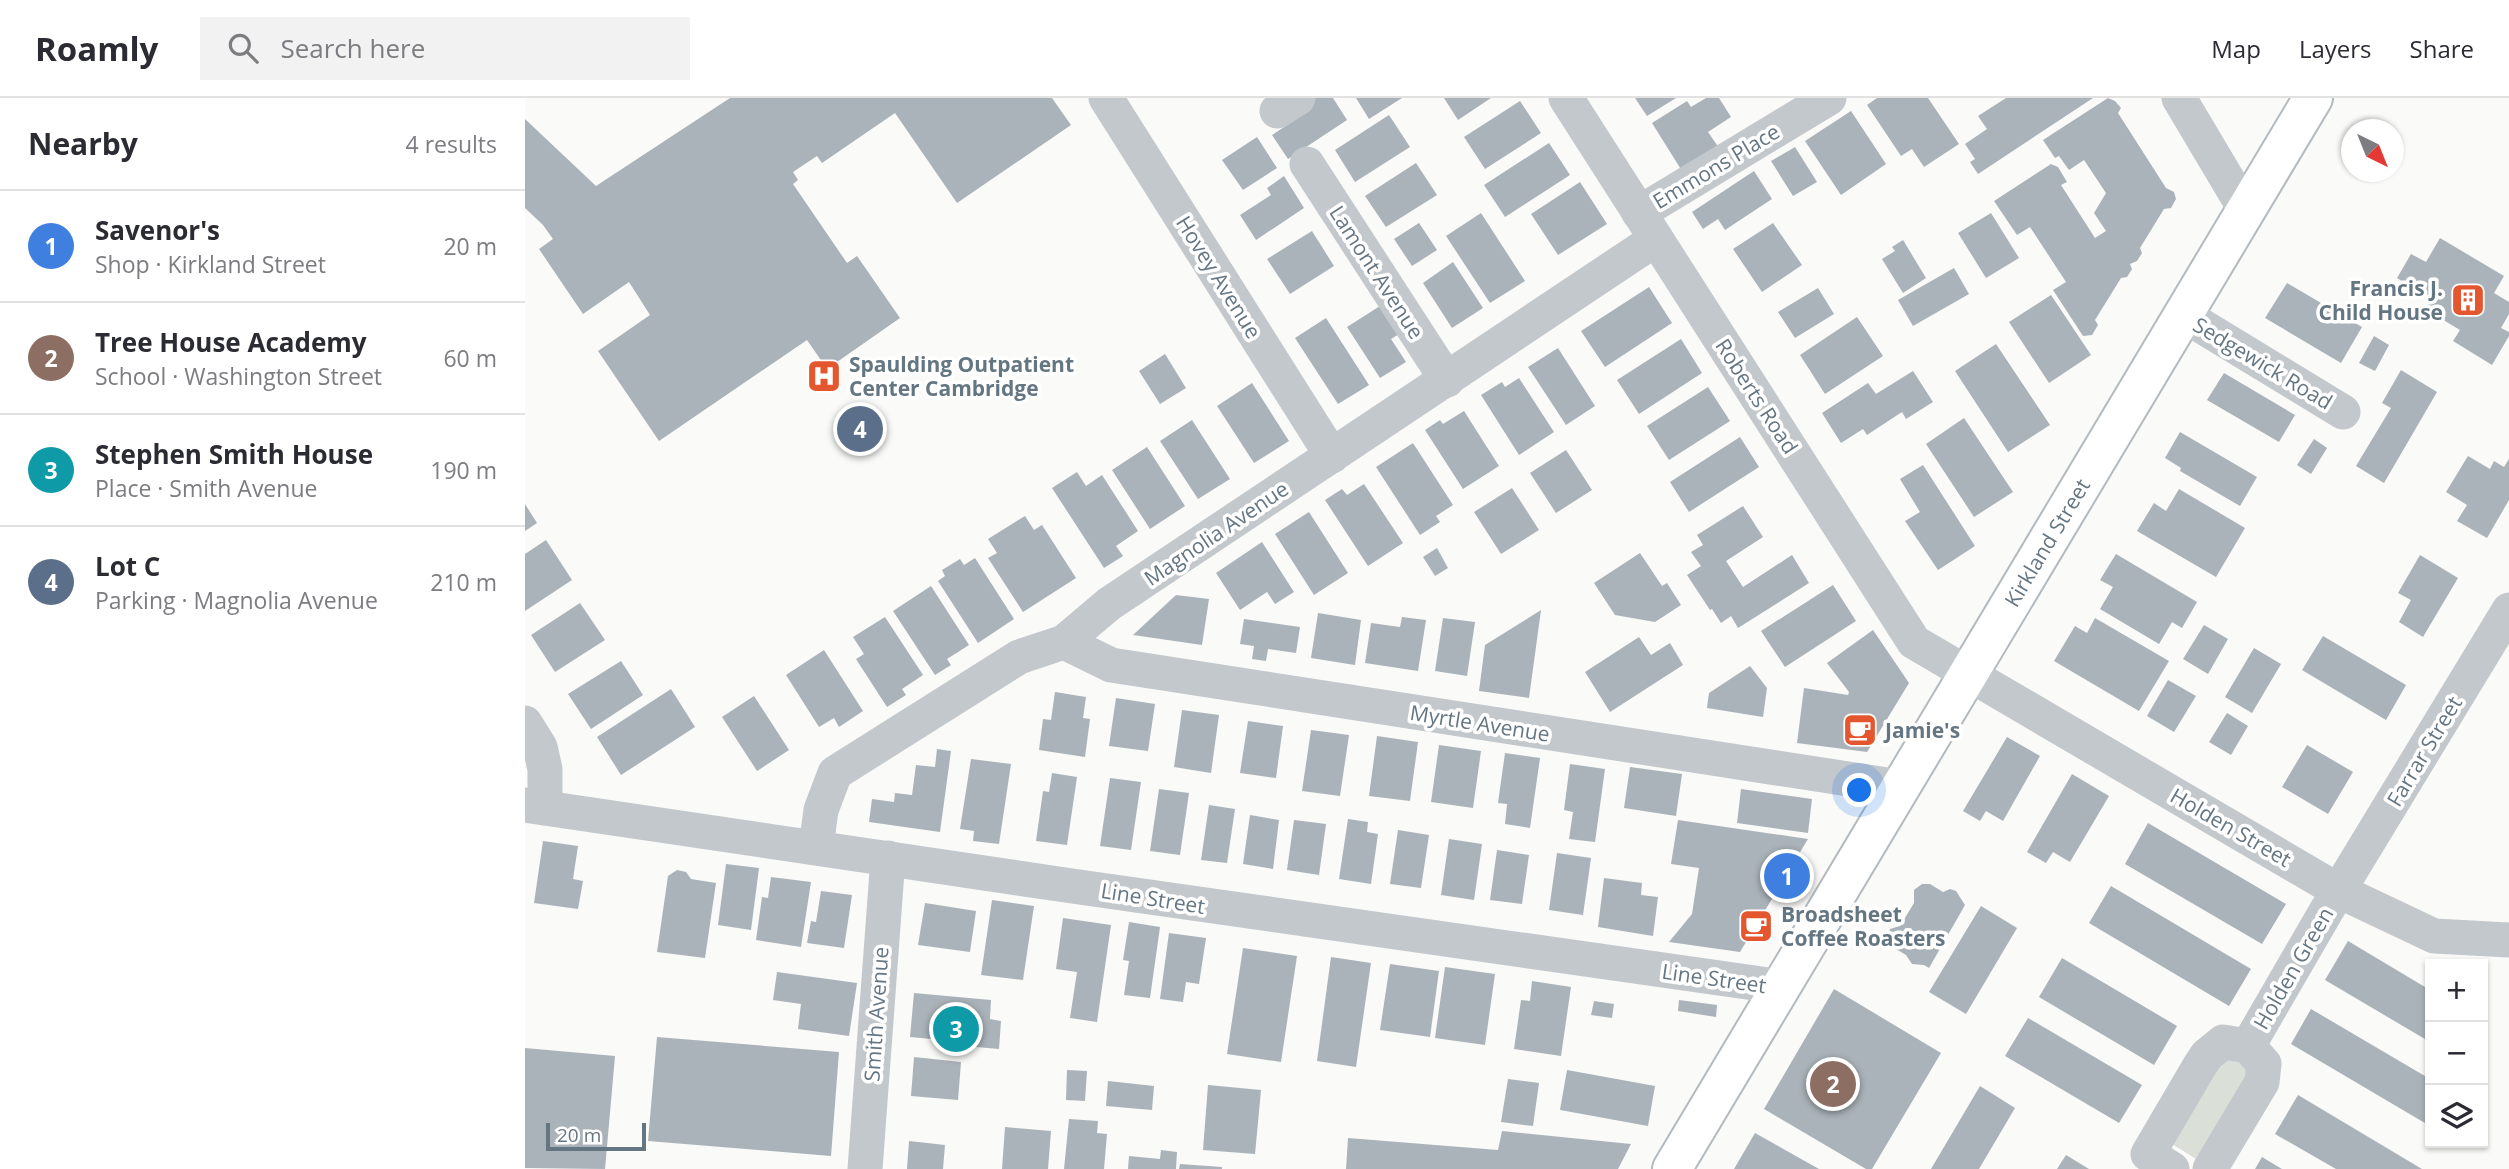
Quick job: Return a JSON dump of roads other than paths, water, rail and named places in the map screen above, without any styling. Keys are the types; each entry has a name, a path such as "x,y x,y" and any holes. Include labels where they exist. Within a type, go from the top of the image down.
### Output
{"main road":[{"name":"Kirkland Street","path":"1672,1169 2313,98"}],"street":[{"name":"Hovey Avenue","path":"1105,98 1332,456"},
{"name":"Roberts Road","path":"1566,98 1914,642 1968,672"},
{"name":"Emmons Place","path":"1648,226 1829,98"},
{"path":"2179,98 2245,209"},
{"name":"Lamont Avenue","path":"1307,164 1447,380"},
{"name":"Magnolia Avenue","path":"816,846 821,810 835,774 1019,657 1065,642 1109,604 1447,380 1648,226"},
{"name":"Sedgewick Road","path":"2182,314 2343,412"},
{"name":"Farrar Street","path":"2339,891 2509,610"},
{"name":"Myrtle Avenue","path":"1065,642 1111,665 1900,787"},
{"name":"Holden Street","path":"1968,672 2339,891 2434,936 2509,940"},
{"path":"525,723 540,747 545,769 535,807"},
{"name":"Line Street","path":"535,807 816,846 1302,920 1781,987"},
{"name":"Smith Avenue","path":"865,1169 888,858"},
{"name":"Holden Green","path":"2248,1046 2339,891"},
{"name":"Holden Green","path":"2172,1169 2148,1154 2199,1067 2207,1055 2223,1042 2248,1046 2264,1064 2262,1082 2210,1169"}],"place":[{"name":"Francis J. Child House","path":"2468,300"},
{"name":"Spaulding Outpatient Center Cambridge","path":"824,376"},
{"name":"Lot C","path":"860,429"},
{"name":"Jamie's","path":"1860,730"},
{"name":"Savenor's","path":"1787,876"},
{"name":"Broadsheet Coffee Roasters","path":"1756,926"},
{"name":"Stephen Smith House","path":"956,1029"},
{"name":"Tree House Academy","path":"1833,1084"}]}
